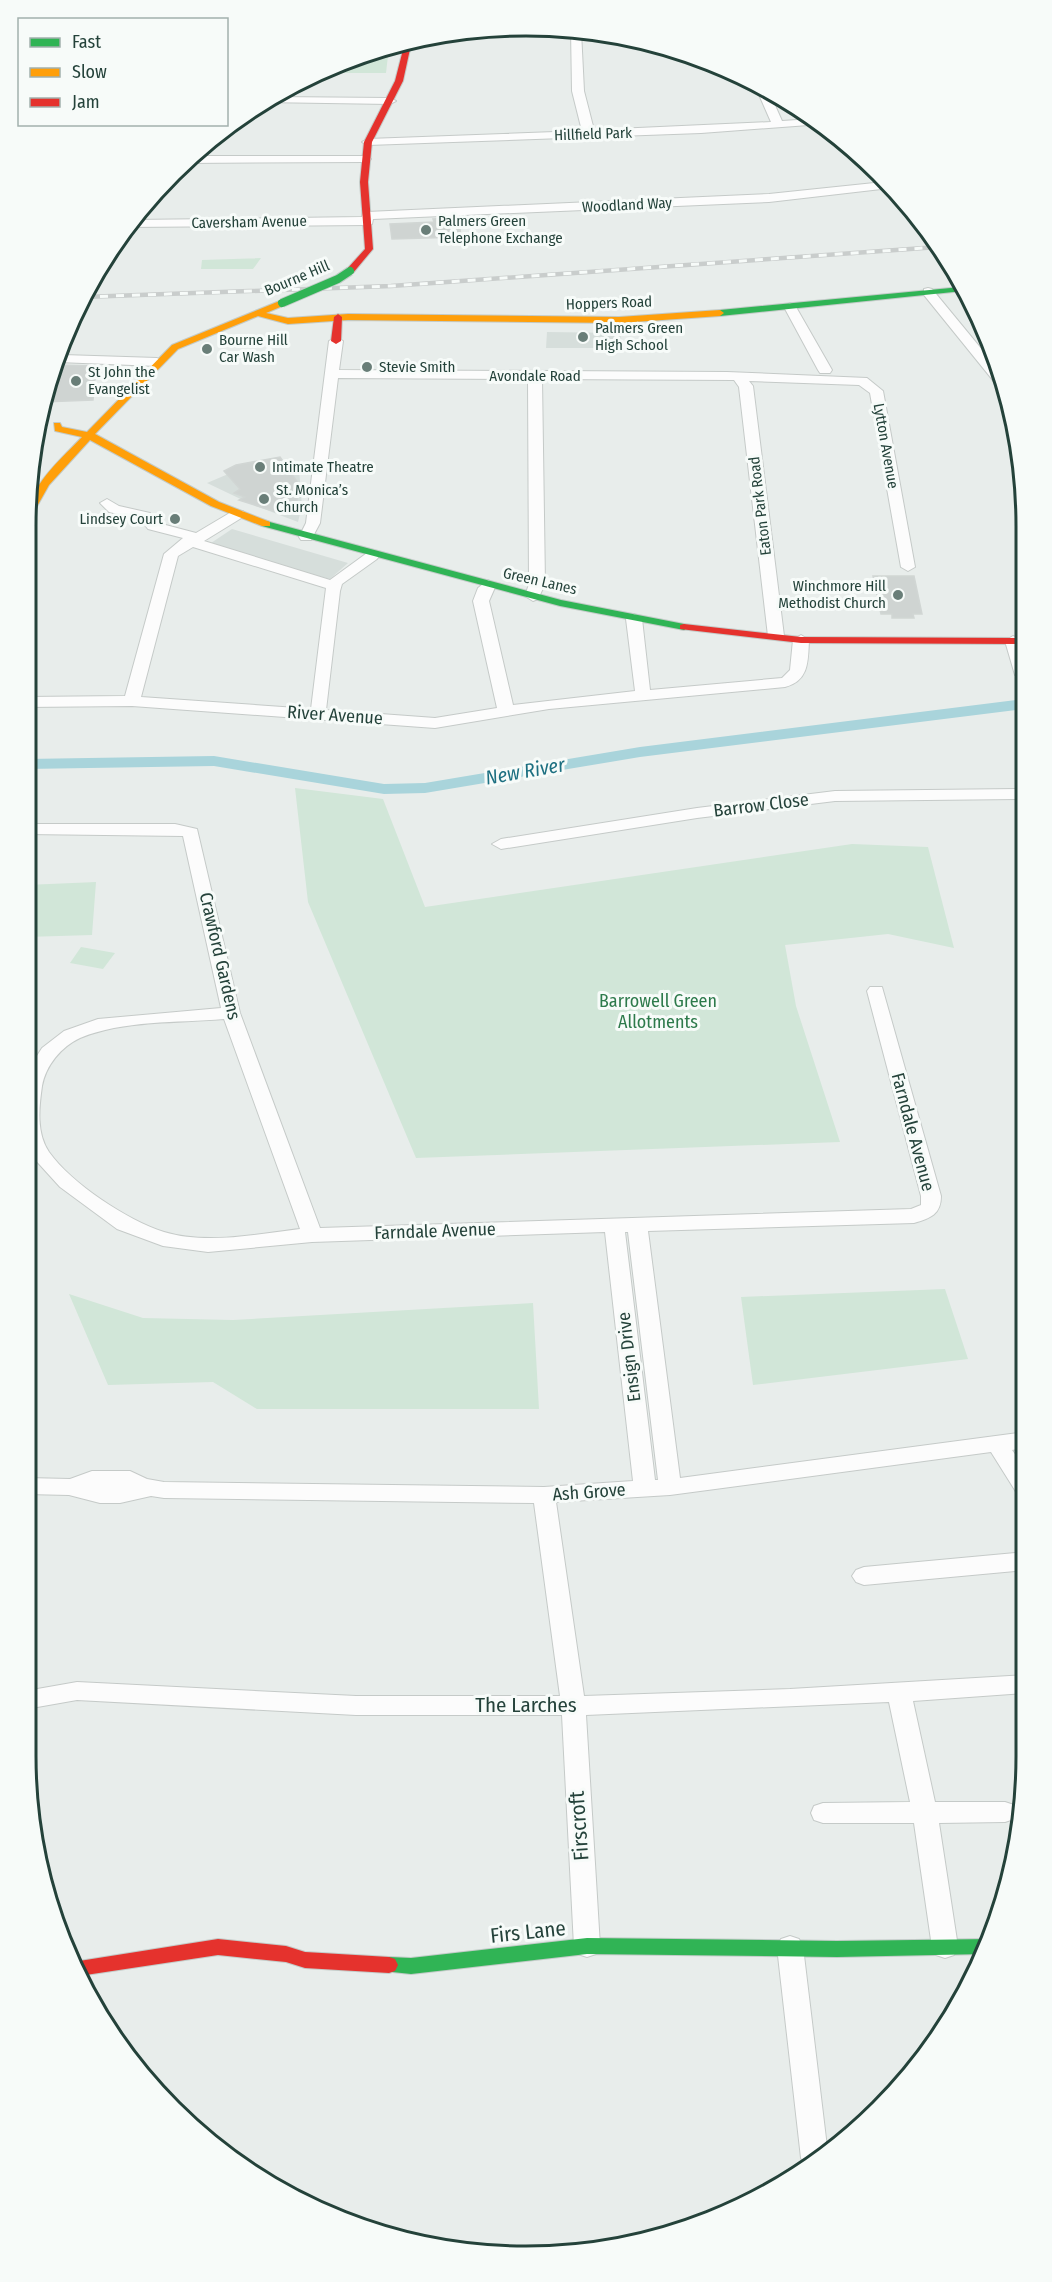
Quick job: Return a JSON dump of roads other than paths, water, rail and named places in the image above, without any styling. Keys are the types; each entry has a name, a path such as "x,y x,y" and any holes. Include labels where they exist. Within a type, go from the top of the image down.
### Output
{"main road":[{"name":"Bourne Hill","path":"37,498 83,433 175,347 338,279 350,271 369,249 365,159 368,142 399,81 406,51"},
{"name":"Hoppers Road","path":"256,313 288,321 338,317 609,320 790,307 955,290"},
{"path":"336,341 338,317"},
{"name":"Green Lanes","path":"47,423 57,425 58,429 65,431 83,433 169,481 238,514 306,537 488,585 634,619 801,640 1016,641"},
{"name":"Firs Lane","path":"84,1968 218,1947 286,1954 304,1960 411,1966 587,1947 978,1946"}],"street":[{"path":"576,39 578,91 589,135"},
{"path":"284,100 390,101"},
{"path":"768,100 778,125"},
{"name":"Hillfield Park","path":"368,142 589,135 804,123"},
{"path":"201,160 365,159"},
{"name":"Woodland Way","path":"367,218 769,198 878,186"},
{"name":"Caversham Avenue","path":"141,224 367,218"},
{"path":"928,292 990,367"},
{"path":"790,307 825,370"},
{"path":"306,537 313,523 336,341"},
{"path":"65,359 157,362"},
{"name":"Avondale Road","path":"331,371 739,378"},
{"path":"533,596 537,584 535,376"},
{"name":"Lytton Avenue","path":"739,378 854,379 865,382 875,390 908,567"},
{"name":"Eaton Park Road","path":"739,378 746,386 776,636"},
{"path":"107,503 114,509 146,516 153,526 334,586"},
{"path":"132,701 171,554 192,539 238,514"},
{"path":"318,714 334,586 344,575 372,555"},
{"path":"488,585 481,596 481,601 506,711"},
{"path":"634,619 643,695"},
{"name":"River Avenue","path":"36,702 132,701 435,723 506,711 792,680 800,668 801,640"},
{"name":"Barrow Close","path":"501,844 697,813 835,795 1016,794"},
{"name":"Crawford Gardens","path":"36,829 175,829 191,833 231,1013 312,1235"},
{"name":"Farndale Avenue","path":"36,1144 40,1154 67,1182 124,1224 163,1239 208,1245 312,1235 914,1216 931,1208 931,1196 876,991"},
{"name":"Farndale Avenue","path":"36,1072 49,1052 71,1035 105,1023 231,1013"},
{"name":"Ensign Drive","path":"637,1226 670,1487"},
{"name":"Ensign Drive","path":"614,1227 645,1488"},
{"name":"Ash Grove","path":"36,1486 71,1487 82,1494 129,1495 150,1488 544,1495 670,1487 1016,1442"},
{"path":"998,1445 1016,1474"},
{"name":"Firscroft","path":"544,1495 573,1706 587,1947"},
{"path":"864,1576 1016,1562"},
{"name":"The Larches","path":"36,1698 77,1691 395,1706 573,1706 899,1693 1016,1685"},
{"path":"899,1693 925,1813 945,1947"},
{"path":"823,1813 1005,1812"},
{"path":"790,1947 814,2152"}],"waterway":[{"name":"New River","path":"36,764 214,761 384,789 425,788 640,752 1016,705"}],"railway":[{"path":"94,297 391,286 929,248"}],"place":[{"name":"Palmers Green Telephone Exchange","path":"426,230"},
{"name":"Palmers Green High School","path":"583,337"},
{"name":"Bourne Hill Car Wash","path":"207,349"},
{"name":"Stevie Smith","path":"367,367"},
{"name":"St John the Evangelist","path":"76,381"},
{"name":"Intimate Theatre","path":"260,467"},
{"name":"St. Monica’s Church","path":"264,499"},
{"name":"Lindsey Court","path":"175,519"},
{"name":"Winchmore Hill Methodist Church","path":"898,595"}],"park label":[{"name":"Barrowell Green Allotments","path":"658,1011"}]}
